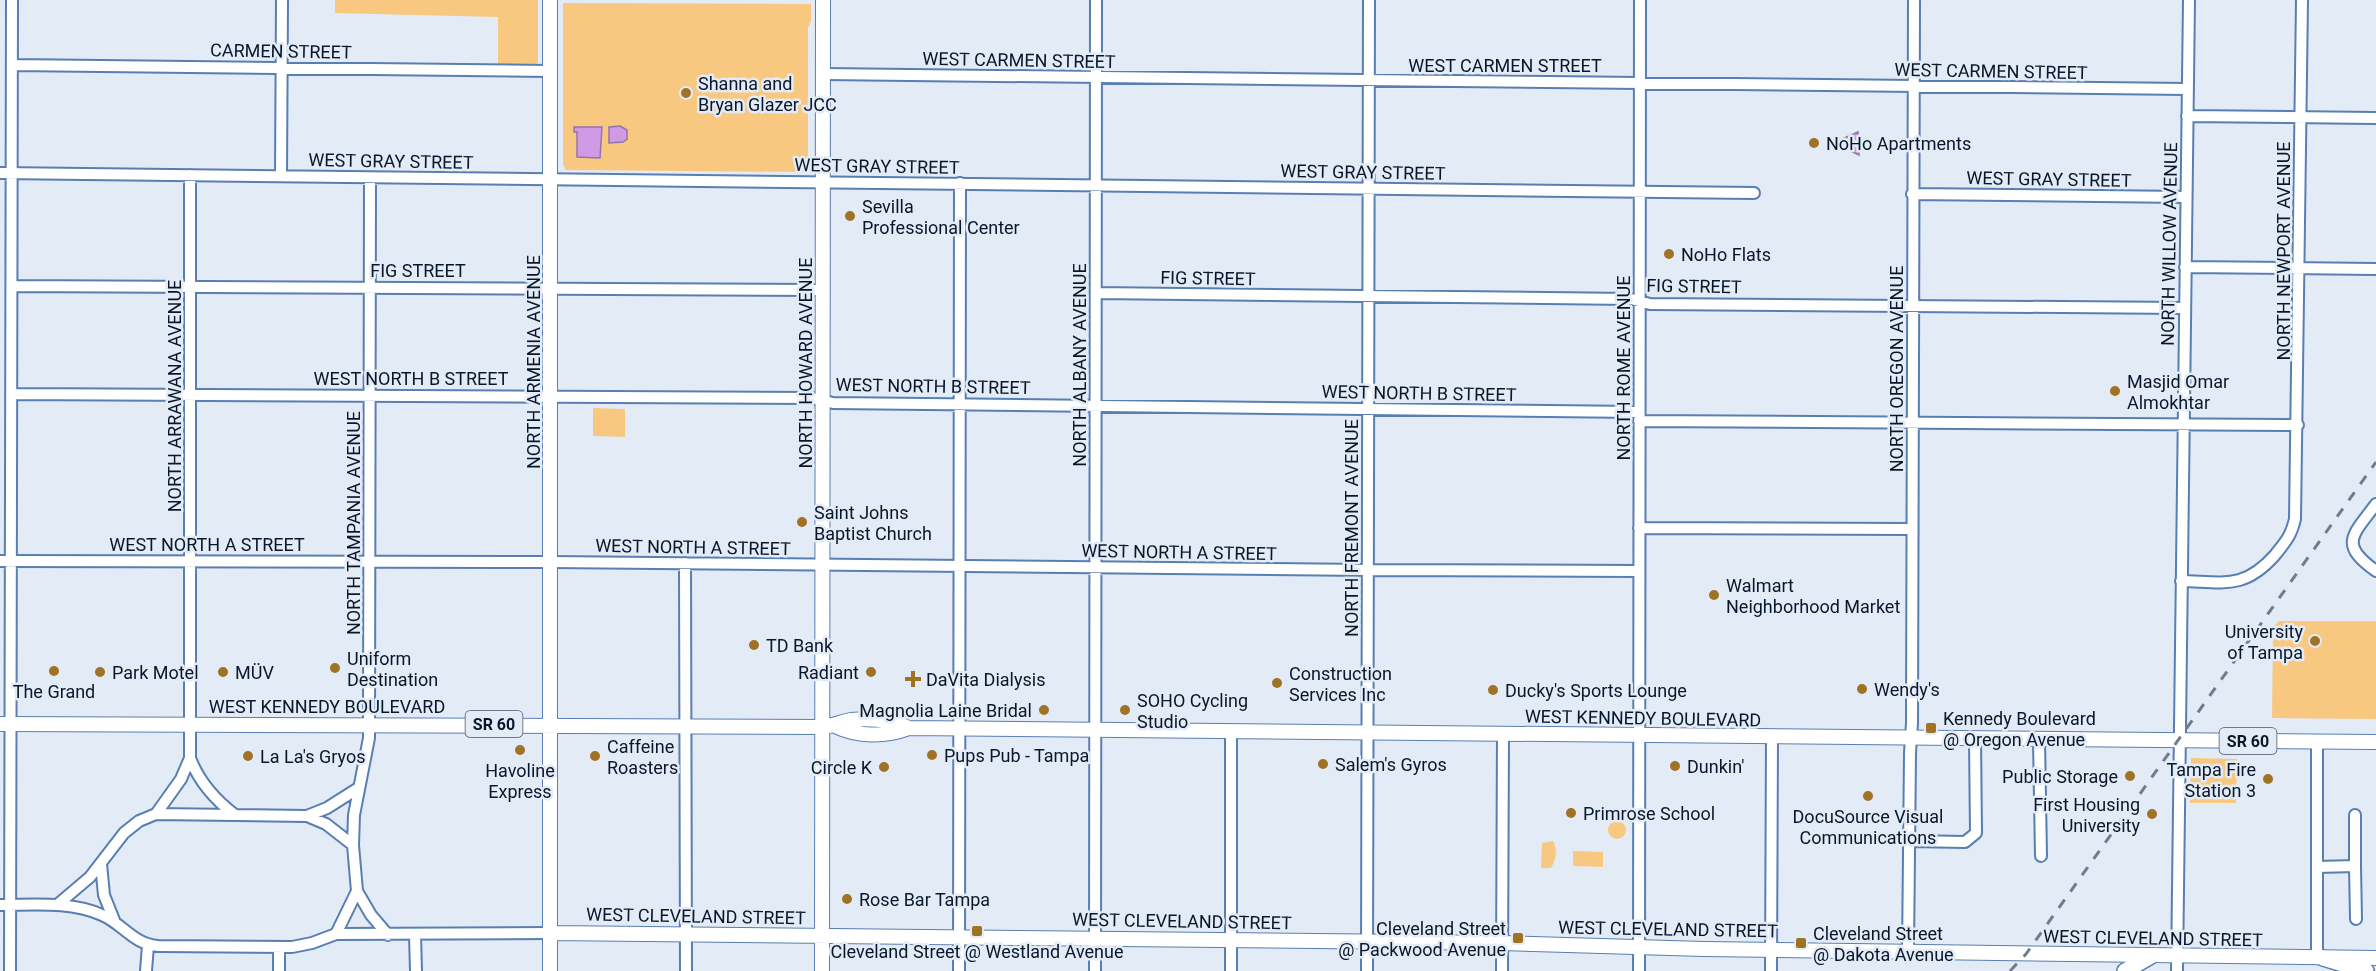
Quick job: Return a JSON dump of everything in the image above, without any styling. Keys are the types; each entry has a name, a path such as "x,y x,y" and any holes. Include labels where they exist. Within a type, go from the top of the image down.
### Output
{"highway":[{"path":"2125,971 2151,956"},
{"path":"2320,958 2366,971"}],"main road":[{"name":"NORTH ARMENIA AVENUE","path":"550,0 550,971"},
{"name":"NORTH HOWARD AVENUE","path":"822,971 828,727 823,564 823,0"},
{"name":"WEST KENNEDY BOULEVARD","path":"5,724 550,724 828,727 850,734 893,734 909,728 2376,742"},
{"name":"WEST CLEVELAND STREET","path":"550,933 1502,943 1639,948 2151,956 2177,964 2376,958"}],"street":[{"path":"10,971 5,905 5,561 11,394 6,360 12,286 12,0"},
{"path":"281,176 282,0"},
{"name":"NORTH ALBANY AVENUE","path":"1095,971 1096,0"},
{"name":"NORTH FREMONT AVENUE","path":"1367,971 1369,0"},
{"name":"NORTH ROME AVENUE","path":"1639,971 1640,0"},
{"name":"NORTH OREGON AVENUE","path":"1908,953 1914,0"},
{"name":"NORTH WILLOW AVENUE","path":"2177,964 2189,0"},
{"name":"NORTH NEWPORT AVENUE","path":"2181,581 2240,581 2256,574 2291,536 2296,502 2298,425 2302,0"},
{"name":"CARMEN STREET","path":"12,65 550,71"},
{"name":"WEST CARMEN STREET","path":"823,74 2187,89"},
{"path":"2187,116 2376,118"},
{"name":"WEST GRAY STREET","path":"0,173 1754,193"},
{"name":"NORTH ARRAWANA AVENUE","path":"190,175 190,758"},
{"name":"NORTH TAMPANIA AVENUE","path":"357,891 352,845 357,789 367,751 369,724 370,178"},
{"path":"959,971 960,183"},
{"name":"WEST GRAY STREET","path":"1912,194 2186,197"},
{"path":"2185,267 2376,269"},
{"name":"FIG STREET","path":"12,286 823,290"},
{"name":"FIG STREET","path":"1096,293 1631,299 1650,304 2184,308"},
{"name":"WEST NORTH B STREET","path":"11,394 812,398 834,403 1368,408 1913,423 2298,425"},
{"path":"2376,504 2355,533 2352,544 2357,556 2376,571"},
{"path":"1639,528 1912,529"},
{"name":"WEST NORTH A STREET","path":"5,561 550,562 1639,571"},
{"path":"686,563 686,971"},
{"path":"1231,732 1232,971"},
{"path":"1502,971 1503,734"},
{"path":"1771,971 1772,737"},
{"path":"1909,841 1965,842 1976,833 1976,739"},
{"path":"2039,740 2041,856"},
{"path":"2318,742 2317,867 2320,958"},
{"path":"156,814 181,779 190,758"},
{"path":"190,758 194,770 207,789 235,815"},
{"path":"57,905 101,864 124,833 139,821 156,814 306,816 327,808 357,789"},
{"path":"2355,815 2356,919"},
{"path":"306,816 326,825 352,845"},
{"path":"101,864 104,895 114,921"},
{"path":"2317,867 2355,866"},
{"path":"336,934 357,891"},
{"path":"357,891 371,915 388,934"},
{"path":"5,905 57,905 95,912 114,921 131,937 148,945 146,971"},
{"name":"WEST CLEVELAND STREET","path":"148,945 279,947 312,943 336,934 550,933"},
{"path":"415,934 416,971"},
{"path":"279,947 279,971"}],"shaded area":[{"path":"335,0 538,0 538,63 533,66 498,66 498,17 335,13"},
{"name":"Shanna and Bryan Glazer JCC","path":"563,3 811,4 811,21 808,28 808,172 566,170 563,165"},
{"path":"620,126 627,130 627,139 623,142 609,143 609,127"},
{"path":"574,127 602,127 600,158 577,157 577,132 574,132"},
{"path":"1858,132 1859,155 1842,147 1842,139"},
{"path":"593,408 625,409 625,437 593,436"},
{"path":"2279,621 2376,621 2376,719 2272,718 2273,628"},
{"path":"2191,758 2237,759 2236,803 2190,803"},
{"path":"1613,821 1621,821 1626,826 1624,837 1613,839 1608,834 1608,826"},
{"path":"1553,841 1556,852 1553,865 1551,868 1541,868 1542,843"},
{"path":"1573,851 1603,852 1603,867 1573,866"}],"railway":[{"path":"2010,971 2026,954 2376,462"}],"place":[{"name":"Shanna and Bryan Glazer JCC","path":"686,93"},
{"name":"NoHo Apartments","path":"1814,143"},
{"name":"Sevilla Professional Center","path":"850,216"},
{"name":"NoHo Flats","path":"1669,254"},
{"name":"Masjid Omar Almokhtar","path":"2115,391"},
{"name":"Saint Johns Baptist Church","path":"802,522"},
{"name":"Walmart Neighborhood Market","path":"1714,595"},
{"name":"University of Tampa","path":"2315,641"},
{"name":"TD Bank","path":"754,645"},
{"name":"Uniform Destination","path":"335,668"},
{"name":"The Grand","path":"54,671"},
{"name":"Park Motel","path":"100,672"},
{"name":"MÜV","path":"223,672"},
{"name":"Radiant","path":"871,672"},
{"name":"DaVita Dialysis","path":"913,679"},
{"name":"Construction Services Inc","path":"1277,683"},
{"name":"Wendy's","path":"1862,689"},
{"name":"Ducky's Sports Lounge","path":"1493,690"},
{"name":"Magnolia Laine Bridal","path":"1044,710"},
{"name":"SOHO Cycling Studio","path":"1125,710"},
{"name":"Kennedy Boulevard @ Oregon Avenue","path":"1931,728"},
{"name":"Havoline Express","path":"520,750"},
{"name":"Pups Pub - Tampa","path":"932,755"},
{"name":"La La's Gryos","path":"248,756"},
{"name":"Caffeine Roasters","path":"595,756"},
{"name":"Salem's Gyros","path":"1323,764"},
{"name":"Dunkin'","path":"1675,766"},
{"name":"Circle K","path":"884,767"},
{"name":"Public Storage","path":"2130,776"},
{"name":"Tampa Fire Station 3","path":"2268,779"},
{"name":"DocuSource Visual Communications","path":"1868,796"},
{"name":"Primrose School","path":"1571,813"},
{"name":"First Housing University","path":"2152,814"},
{"name":"Rose Bar Tampa","path":"847,899"},
{"name":"Cleveland Street @ Westland Avenue","path":"977,931"},
{"name":"Cleveland Street @ Packwood Avenue","path":"1518,938"},
{"name":"Cleveland Street @ Dakota Avenue","path":"1801,943"}]}
